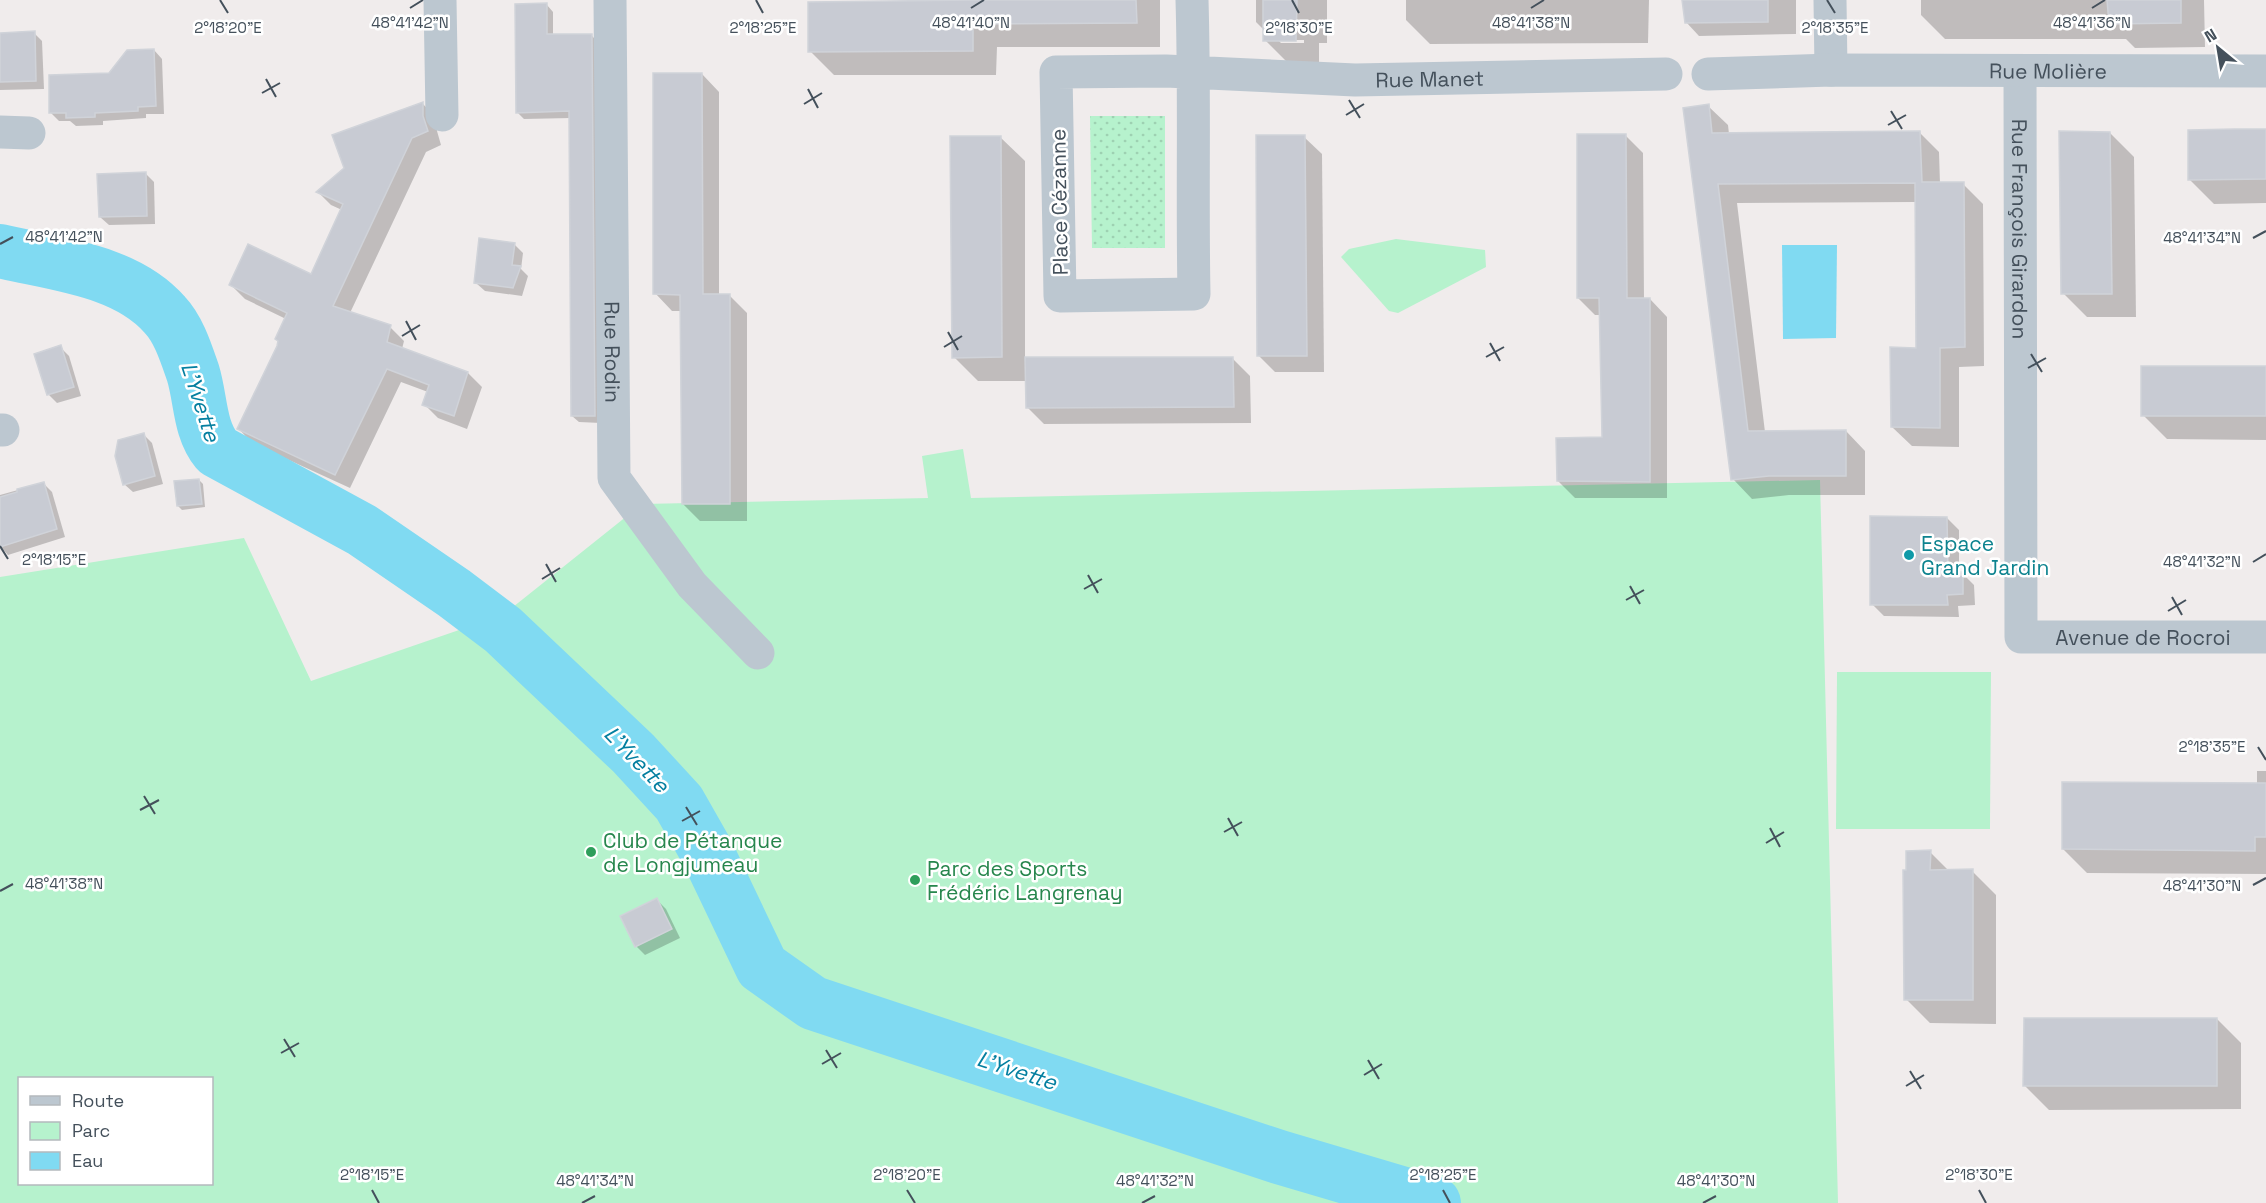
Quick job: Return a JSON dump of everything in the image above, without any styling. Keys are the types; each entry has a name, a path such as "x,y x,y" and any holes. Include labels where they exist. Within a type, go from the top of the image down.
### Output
{"street":[{"path":"440,0 442,115"},
{"name":"Rue Rodin","path":"610,0 614,478 692,585 758,653"},
{"path":"1192,0 1194,73"},
{"path":"1708,74 1831,70 1830,0"},
{"name":"Rue Molière","path":"1831,70 2266,70"},
{"name":"Rue François Girardon","path":"2020,70 2021,637"},
{"name":"Place Cézanne","path":"1056,72 1194,73 1192,176 1194,294 1060,296 1056,72"},
{"name":"Rue Manet","path":"1194,73 1355,80 1666,74"},
{"name":"Avenue de Rocroi","path":"2021,637 2266,638"}],"green space":[{"path":"1090,116 1165,116 1165,248 1092,248"},
{"path":"1396,239 1485,250 1486,267 1398,313 1389,311 1341,257 1349,249"},
{"name":"Parc des Sports Frédéric Langrenay","path":"963,449 971,498 1820,480 1838,1203 0,1203 0,577 244,538 311,681 462,629 513,607 642,504 928,498 922,456"},
{"path":"1837,672 1991,672 1990,829 1836,829"}],"water":[{"path":"1782,245 1837,245 1836,338 1783,339"}],"building":[{"path":"1136,0 1137,23 973,24 973,51 808,52 808,2"},
{"path":"1263,0 1297,0 1296,41 1263,41"},
{"path":"1682,0 1768,0 1768,22 1685,23"},
{"path":"2107,0 2181,0 2181,23 2109,24"},
{"path":"547,3 547,34 592,34 595,416 571,416 569,111 516,113 515,4"},
{"path":"35,31 36,81 0,82 0,33"},
{"path":"154,49 156,106 138,107 138,111 95,113 95,117 66,118 66,113 49,113 49,75 109,73 127,50"},
{"path":"653,73 702,73 703,294 730,294 730,504 682,504 680,295 653,294"},
{"path":"423,102 423,116 428,131 412,138 333,306 391,325 387,342 468,372 454,416 422,405 429,385 387,369 335,475 237,429 277,346 278,341 275,339 287,313 229,285 248,244 311,274 343,204 316,192 344,168 332,135"},
{"path":"1709,104 1712,133 1920,131 1922,182 1964,182 1965,347 1940,348 1940,428 1891,427 1890,347 1916,348 1915,183 1718,184 1748,431 1846,430 1846,476 1769,476 1731,480 1683,108"},
{"path":"2266,129 2266,179 2188,180 2188,130"},
{"path":"2059,131 2110,132 2112,294 2061,294"},
{"path":"1577,134 1626,134 1627,298 1650,298 1650,482 1557,481 1556,438 1602,437 1599,298 1577,298"},
{"path":"1256,135 1305,135 1307,356 1257,356"},
{"path":"950,136 1001,136 1002,357 952,358"},
{"path":"146,172 147,216 99,217 97,174"},
{"path":"479,238 515,243 512,265 521,266 513,288 474,283"},
{"path":"61,345 74,387 47,395 34,354"},
{"path":"1025,357 1233,357 1234,407 1026,408"},
{"path":"2141,366 2266,366 2266,416 2141,416"},
{"path":"144,433 155,476 123,485 115,456 118,440"},
{"path":"199,479 202,504 177,506 174,481"},
{"path":"44,482 57,529 0,547 0,497 17,492 17,489"},
{"name":"Espace Grand Jardin","path":"1870,516 1947,517 1948,572 1963,572 1963,594 1947,595 1948,605 1870,605"},
{"path":"2062,782 2266,783 2266,837 2255,837 2255,851 2062,849"},
{"path":"1931,850 1930,870 1973,869 1973,1000 1904,1000 1903,870 1906,870 1906,851"},
{"path":"657,898 672,929 635,947 620,916"},
{"path":"2024,1018 2217,1018 2217,1086 2023,1086"}],"waterway":[{"name":"L'Yvette","path":"0,251 66,265 110,278 149,300 170,321 182,342 196,383 204,424 217,451 362,530 454,593 503,630 633,753 679,803 708,854 762,967 813,1003 1279,1157 1434,1203"}],"place":[{"name":"Espace Grand Jardin","path":"1909,555"},
{"name":"Club de Pétanque de Longjumeau","path":"591,852"},
{"name":"Parc des Sports Frédéric Langrenay","path":"915,880"}]}
